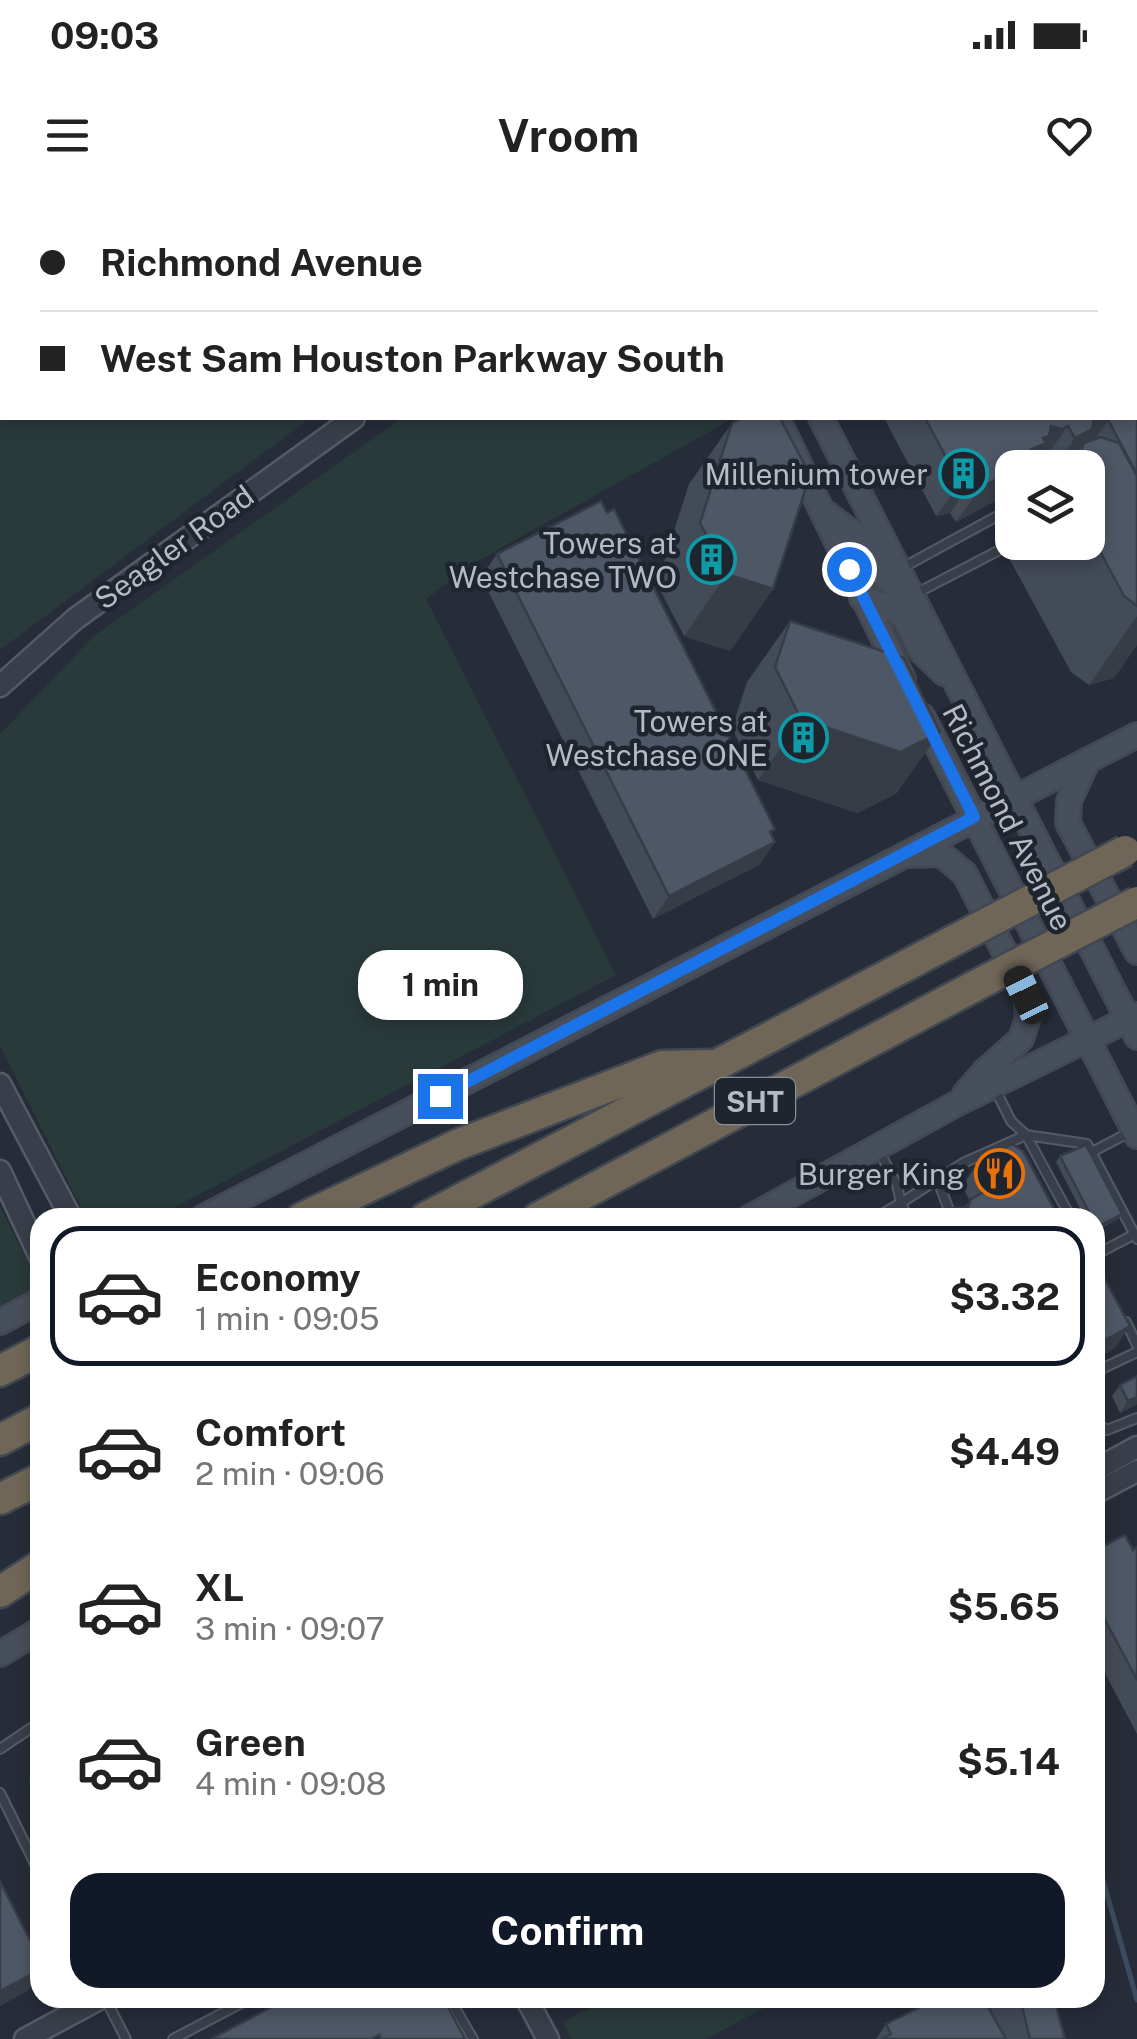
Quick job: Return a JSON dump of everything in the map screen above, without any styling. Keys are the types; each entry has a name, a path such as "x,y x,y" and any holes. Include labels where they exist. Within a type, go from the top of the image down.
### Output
{"highway":[{"name":"SHT","path":"444,1208 1131,848"},
{"name":"SHT","path":"557,1208 1137,905"},
{"path":"324,1208 457,1146 662,1066 718,1064"},
{"path":"0,1370 30,1355"},
{"path":"0,1440 30,1424"},
{"path":"0,1499 30,1484"},
{"path":"0,1592 30,1572"}],"main road":[{"name":"Richmond Avenue","path":"778,420 862,598 1136,1133"},
{"name":"Richmond Avenue","path":"823,420 1013,797 1134,1024"},
{"path":"823,511 862,541 882,574 912,596"},
{"path":"862,598 904,616 922,652 956,686"},
{"path":"221,1208 1137,735"},
{"path":"1086,762 1069,801 1068,824 1137,952"},
{"path":"905,855 941,854 965,874 1026,995 1028,1018 1021,1039 984,1071 956,1104"},
{"path":"768,1208 956,1104 1088,1040 1134,1024"},
{"path":"0,1322 30,1306"},
{"path":"0,1654 30,1636"}],"street":[{"name":"Seagler Road","path":"1,687 104,597 351,420"},
{"path":"0,1084 66,1208"},
{"path":"0,1171 30,1236"},
{"path":"1105,1465 1137,1447"},
{"path":"1105,1488 1137,1471"},
{"path":"25,2039 84,2008"},
{"path":"531,2008 548,2039"}],"lane":[{"path":"898,570 995,517"},
{"path":"912,596 995,552"},
{"path":"993,1086 1012,1120 1026,1134 1066,1208"},
{"path":"1092,1152 1136,1133"},
{"path":"892,1208 962,1163 1026,1134 1087,1144 1136,1237 1105,1251"},
{"path":"878,1149 897,1185 903,1208"},
{"path":"938,1181 948,1208"},
{"path":"1105,1366 1137,1348 1122,1316"},
{"path":"1105,1429 1137,1418"},
{"path":"0,1749 30,1729"},
{"path":"0,1792 30,1854"},
{"path":"109,2008 126,2039"},
{"path":"174,2039 232,2008"},
{"path":"455,2008 473,2039"}],"shaded area":[{"path":"0,420 307,420 0,650"},
{"path":"399,420 730,420 474,563 426,599 616,975 173,1208 81,1208 0,1046 0,734 94,636"},
{"path":"0,1207 30,1267 30,1292 0,1308"},
{"path":"589,2008 764,2008 706,2039 572,2039 563,2022"}],"building":[{"path":"781,420 810,475 773,589 727,574 700,523 732,423"},
{"path":"926,420 1094,420 1092,429 1075,438 1068,426 1051,426 1049,436 1043,438 1046,443 1030,450 995,450 995,480 980,488 973,479 960,483"},
{"path":"1108,420 1137,420 1137,474"},
{"path":"1101,437 1119,443 1137,476 1137,606 1124,596 1105,560 1105,450 1082,450 1084,443"},
{"path":"601,501 607,513 614,509 775,829 770,832 775,842 669,896 497,554"},
{"path":"790,621 904,658 940,732 900,752 801,719 775,667"},
{"path":"1012,1144 1023,1151 1054,1208 954,1208 968,1207 971,1199 986,1191 976,1171 977,1164"},
{"path":"1086,1145 1122,1214 1105,1223 1105,1208 1087,1208 1060,1156"},
{"path":"1105,1280 1130,1326 1105,1340"},
{"path":"1137,1376 1137,1397 1128,1401 1120,1385"},
{"path":"1125,1535 1133,1550 1137,1547 1137,1680 1105,1620 1105,1546"},
{"path":"0,1881 30,1940 30,1975 0,1991"},
{"path":"270,2008 448,2008 465,2039 381,2039 379,2035 371,2039 211,2039"},
{"path":"919,2008 989,2008 1006,2039 882,2039 891,2034 886,2024"},
{"path":"1022,2008 1057,2008 1065,2039 1030,2039"}],"waterway":[{"path":"1105,1887 1137,2000"}],"place":[{"name":"Millenium tower","path":"963,474"},
{"name":"Towers at Westchase TWO","path":"712,560"},
{"name":"Towers at Westchase ONE","path":"803,738"},
{"name":"Burger King","path":"1000,1174"}],"route":[{"path":"440,1096 974,817 849,569"}]}
